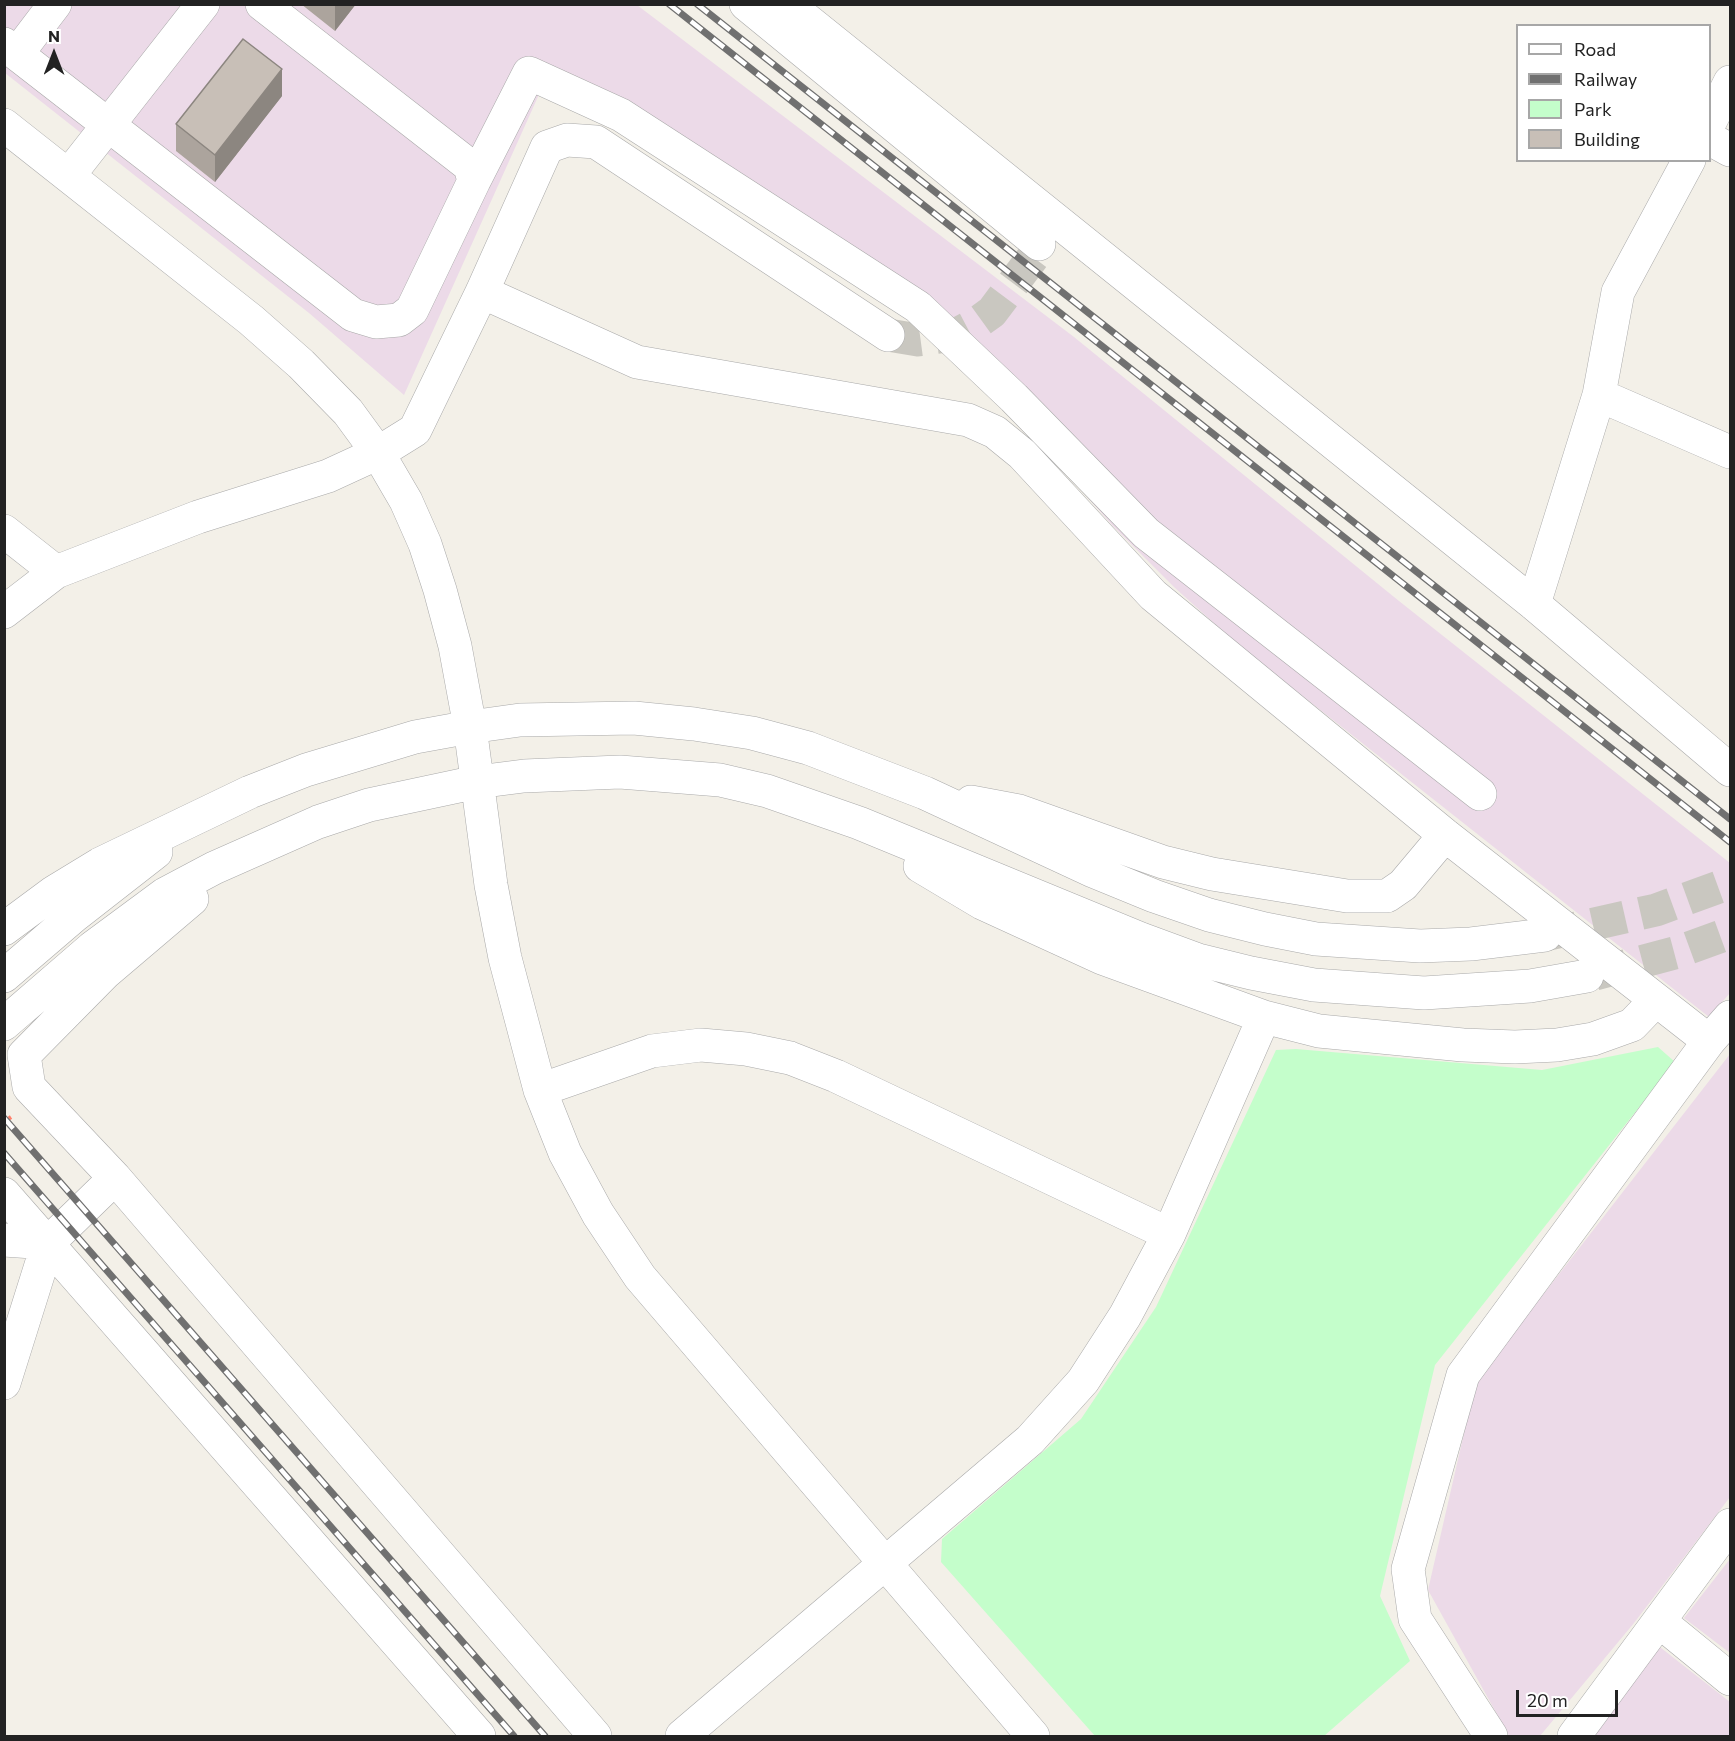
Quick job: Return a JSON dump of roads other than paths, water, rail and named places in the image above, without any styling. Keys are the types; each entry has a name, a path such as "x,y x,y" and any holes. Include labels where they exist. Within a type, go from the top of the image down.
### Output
{"street":[{"path":"56,4 11,49 353,315 376,322 399,320 412,310 529,73 621,115 918,307 1014,398 1146,533 1480,794"},
{"path":"69,175 203,4"},
{"path":"262,4 470,166 474,181"},
{"path":"746,4 1039,244"},
{"path":"787,4 1534,604 1731,770"},
{"path":"1711,120 1731,82"},
{"path":"4,125 251,320 301,364 348,412 378,453 406,501 425,544 455,646 470,727 505,958 540,1090 576,1173 598,1214 640,1277 1033,1737"},
{"path":"4,612 56,572 198,517 328,476 378,453 415,430 482,292 547,147 567,140 596,142 888,334"},
{"path":"1711,140 1731,150"},
{"path":"1534,604 1599,394 1618,292 1688,162"},
{"path":"482,292 637,362 968,420 995,432 1022,454 1153,595 1445,835 1709,1041"},
{"path":"1599,394 1731,452"},
{"path":"4,531 56,572"},
{"path":"4,929 54,892 100,864 250,792 317,767 415,737 470,727 520,720 634,718 752,733 807,748 925,793 1093,872 1209,915 1265,929 1316,939 1420,946 1471,944 1545,935"},
{"path":"4,1024 127,920 165,894 214,867 318,822 369,805 477,782 572,774 671,774 720,780 767,791 859,823 1141,939 1198,960 1251,973 1314,985 1424,993 1530,986 1587,976"},
{"path":"925,793 1019,811 1115,847 1212,874 1347,896 1387,896 1403,885 1445,835"},
{"path":"4,976 74,916 206,814"},
{"path":"859,823 922,867 982,903 1102,958 1264,1017 1320,1031 1515,1047 1557,1045 1593,1039 1632,1025 1656,1000"},
{"path":"271,842 209,886 155,929 105,973 14,1064 29,1087 115,1178 596,1737"},
{"path":"682,1737 1030,1440 1083,1381 1125,1316 1169,1234 1264,1017"},
{"path":"1491,1737 1415,1619 1408,1569 1463,1375 1709,1041 1731,1017"},
{"path":"540,1090 652,1051 701,1045 746,1048 790,1058 836,1076 1169,1234"},
{"path":"4,1383 48,1243 115,1178"},
{"path":"4,1194 479,1737"},
{"path":"4,1240 48,1243"},
{"path":"1574,1737 1731,1525"},
{"path":"1659,1621 1731,1679"}],"tunnel":[{"path":"888,335 918,340 955,335 974,325 992,312 1033,257 1039,244"},
{"path":"1545,935 1656,910 1730,883"},
{"path":"1595,974 1678,952 1730,933"}],"railway":[{"path":"669,4 1730,842"},
{"path":"697,4 1730,819"},
{"path":"4,1118 545,1736"},
{"path":"4,1153 514,1736"}]}
